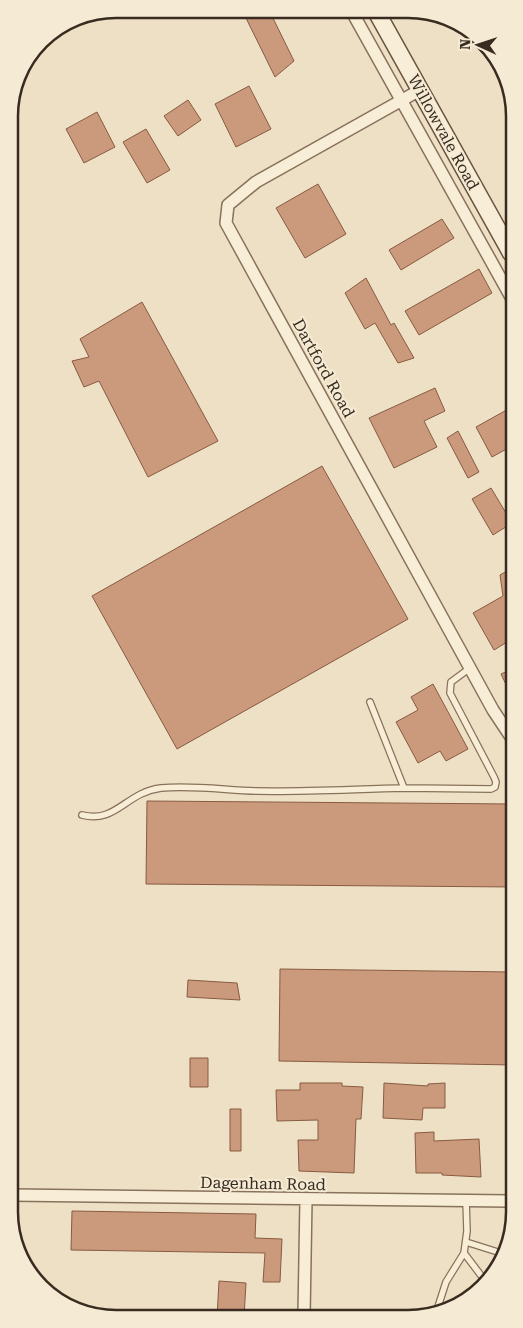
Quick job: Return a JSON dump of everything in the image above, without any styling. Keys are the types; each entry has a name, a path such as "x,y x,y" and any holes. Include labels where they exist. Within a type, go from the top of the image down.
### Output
{"main road":[{"name":"Willowvale Road","path":"380,18 506,244"}],"street":[{"path":"355,18 506,288"},
{"name":"Dartford Road","path":"420,90 256,182 228,206 226,223 470,668 505,727"},
{"name":"Dagenham Road","path":"18,1195 505,1201"},
{"path":"304,1310 306,1199"}],"lane":[{"path":"82,815 95,818 107,816 137,794 163,788 258,791 404,788 491,789 495,787 494,777 450,693 451,682 470,668"},
{"path":"370,702 404,788"},
{"path":"439,1305 446,1282 464,1253 466,1242 466,1200"},
{"path":"466,1242 497,1252"},
{"path":"464,1253 482,1276"}],"building":[{"path":"246,18 273,18 294,61 275,77"},
{"path":"249,86 271,129 236,147 215,104"},
{"path":"188,100 201,120 178,136 164,116"},
{"path":"97,112 115,147 84,163 66,129"},
{"path":"146,129 170,170 147,183 123,142"},
{"path":"318,184 346,234 305,258 276,208"},
{"path":"442,219 454,238 401,270 389,250"},
{"path":"479,269 492,293 419,335 405,311"},
{"path":"366,278 391,325 394,323 414,358 398,363 375,323 365,329 345,293"},
{"path":"142,302 218,441 148,477 99,381 84,387 72,361 89,357 80,339"},
{"path":"435,388 445,411 424,421 437,447 394,468 369,418"},
{"path":"506,410 506,449 492,457 476,427"},
{"path":"458,431 479,472 468,478 447,438"},
{"path":"322,466 408,619 177,749 92,596"},
{"path":"491,488 506,512 506,527 493,535 472,499"},
{"path":"506,572 506,643 494,650 473,613 503,596 500,575"},
{"path":"505,672 505,683 501,674"},
{"path":"433,684 468,749 446,761 440,751 418,763 396,722 418,710 411,697"},
{"path":"147,801 505,804 505,887 146,884"},
{"path":"280,969 505,972 505,1065 279,1061"},
{"path":"188,980 237,983 240,1000 187,997"},
{"path":"190,1058 208,1058 208,1087 190,1087"},
{"path":"300,1083 342,1083 342,1086 363,1087 361,1119 356,1119 354,1173 299,1171 298,1140 318,1140 318,1120 277,1121 276,1090 300,1090"},
{"path":"384,1083 428,1086 428,1084 445,1083 445,1108 423,1108 422,1120 383,1118"},
{"path":"230,1109 241,1109 241,1151 230,1151"},
{"path":"434,1132 434,1141 479,1139 481,1177 442,1175 442,1173 416,1173 415,1133"},
{"path":"72,1211 256,1214 255,1238 282,1239 280,1282 263,1282 265,1253 71,1250"},
{"path":"219,1281 246,1283 244,1310 217,1310"}]}
